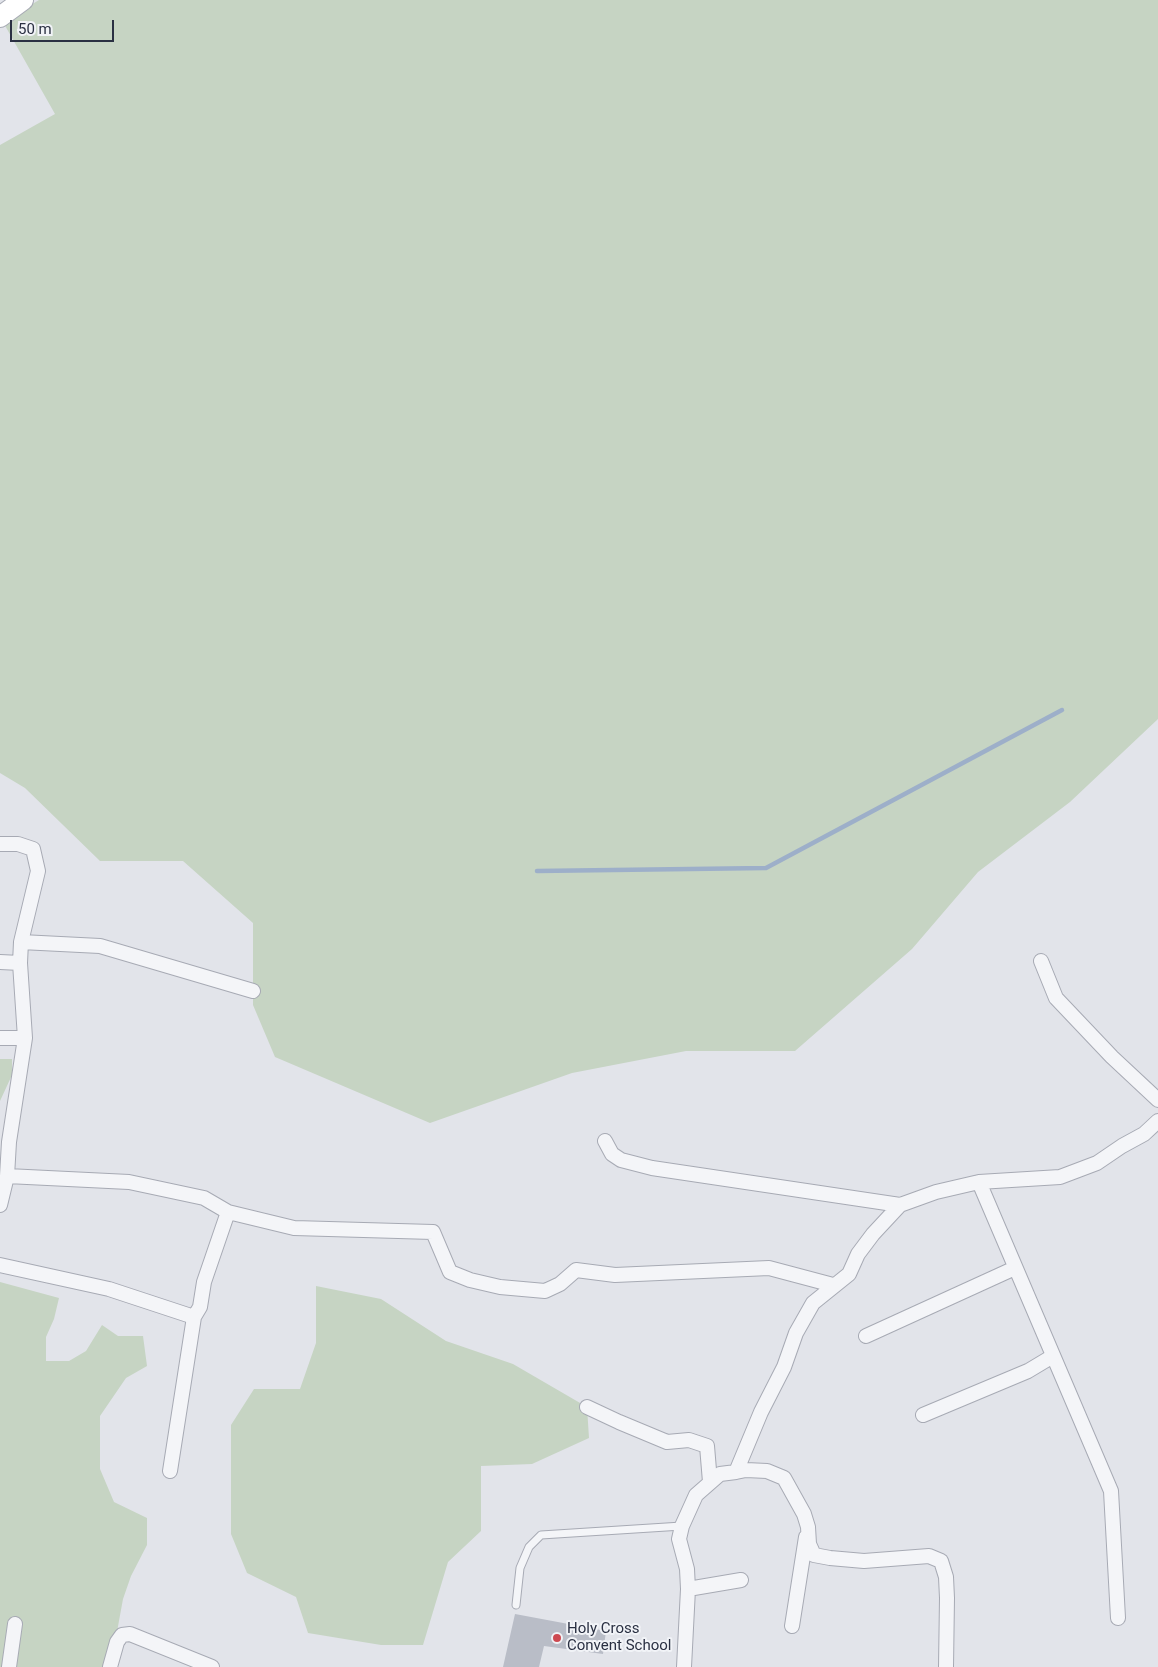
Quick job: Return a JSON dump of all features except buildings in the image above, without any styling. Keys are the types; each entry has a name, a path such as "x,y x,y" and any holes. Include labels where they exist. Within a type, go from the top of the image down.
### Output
{"main road":[{"path":"0,17 23,0"}],"street":[{"path":"0,844 18,844 32,849 38,871 21,942 20,963 26,1038 9,1142 7,1176 0,1205"},
{"path":"21,942 100,946 253,990"},
{"path":"1041,961 1056,998 1112,1057 1158,1100"},
{"path":"0,962 20,963"},
{"path":"0,1038 26,1038"},
{"path":"736,1472 761,1412 784,1367 796,1333 813,1303 848,1274 858,1254 873,1234 900,1205 936,1192 979,1182 1060,1176 1097,1163 1144,1134 1158,1121"},
{"path":"605,1141 612,1154 621,1160 652,1168 900,1205"},
{"path":"7,1176 129,1182 204,1198 228,1212 294,1228 434,1232 450,1272 470,1280 500,1286 545,1291 560,1284 576,1270 615,1275 769,1268 833,1285"},
{"path":"979,1182 1111,1491 1118,1618"},
{"path":"170,1471 194,1318 200,1307 204,1282 228,1212"},
{"path":"0,1265 109,1289 194,1318"},
{"path":"866,1336 1015,1268"},
{"path":"923,1416 1028,1371 1053,1356"},
{"path":"587,1407 667,1442 689,1440 707,1446 710,1482"},
{"path":"684,1667 688,1589 687,1570 679,1538 682,1526 696,1495 710,1482 720,1474 746,1470 768,1471 784,1478 804,1514 814,1554 830,1558 864,1561 929,1556 941,1561 946,1577 947,1598 946,1667"},
{"path":"792,1626 808,1527"},
{"path":"688,1589 741,1580"},
{"path":"10,1667 16,1624"},
{"path":"110,1667 117,1642 122,1635 130,1634 212,1667"}],"lane":[{"path":"516,1605 520,1568 529,1547 541,1535 682,1526"}],"green space":[{"path":"39,0 1158,0 1158,719 1070,802 978,872 912,949 795,1051 686,1051 572,1073 430,1123 275,1057 253,1005 253,923 183,861 100,861 25,788 0,773 0,145 55,114 3,22"},
{"path":"0,1059 12,1059 12,1075 0,1101"},
{"path":"0,1282 59,1298 54,1319 46,1337 46,1361 69,1361 86,1351 102,1325 118,1336 143,1336 147,1366 126,1378 100,1416 100,1469 114,1502 147,1518 147,1545 131,1576 123,1599 112,1659 105,1667 0,1667"},
{"path":"316,1286 381,1299 446,1341 513,1364 587,1407 589,1438 532,1464 481,1466 481,1531 448,1562 423,1645 381,1645 308,1633 296,1597 247,1573 231,1534 231,1425 254,1389 300,1389 316,1343"}],"waterway":[{"path":"537,871 766,868 1062,710"}],"place":[{"name":"Holy Cross Convent School","path":"557,1638"}]}
